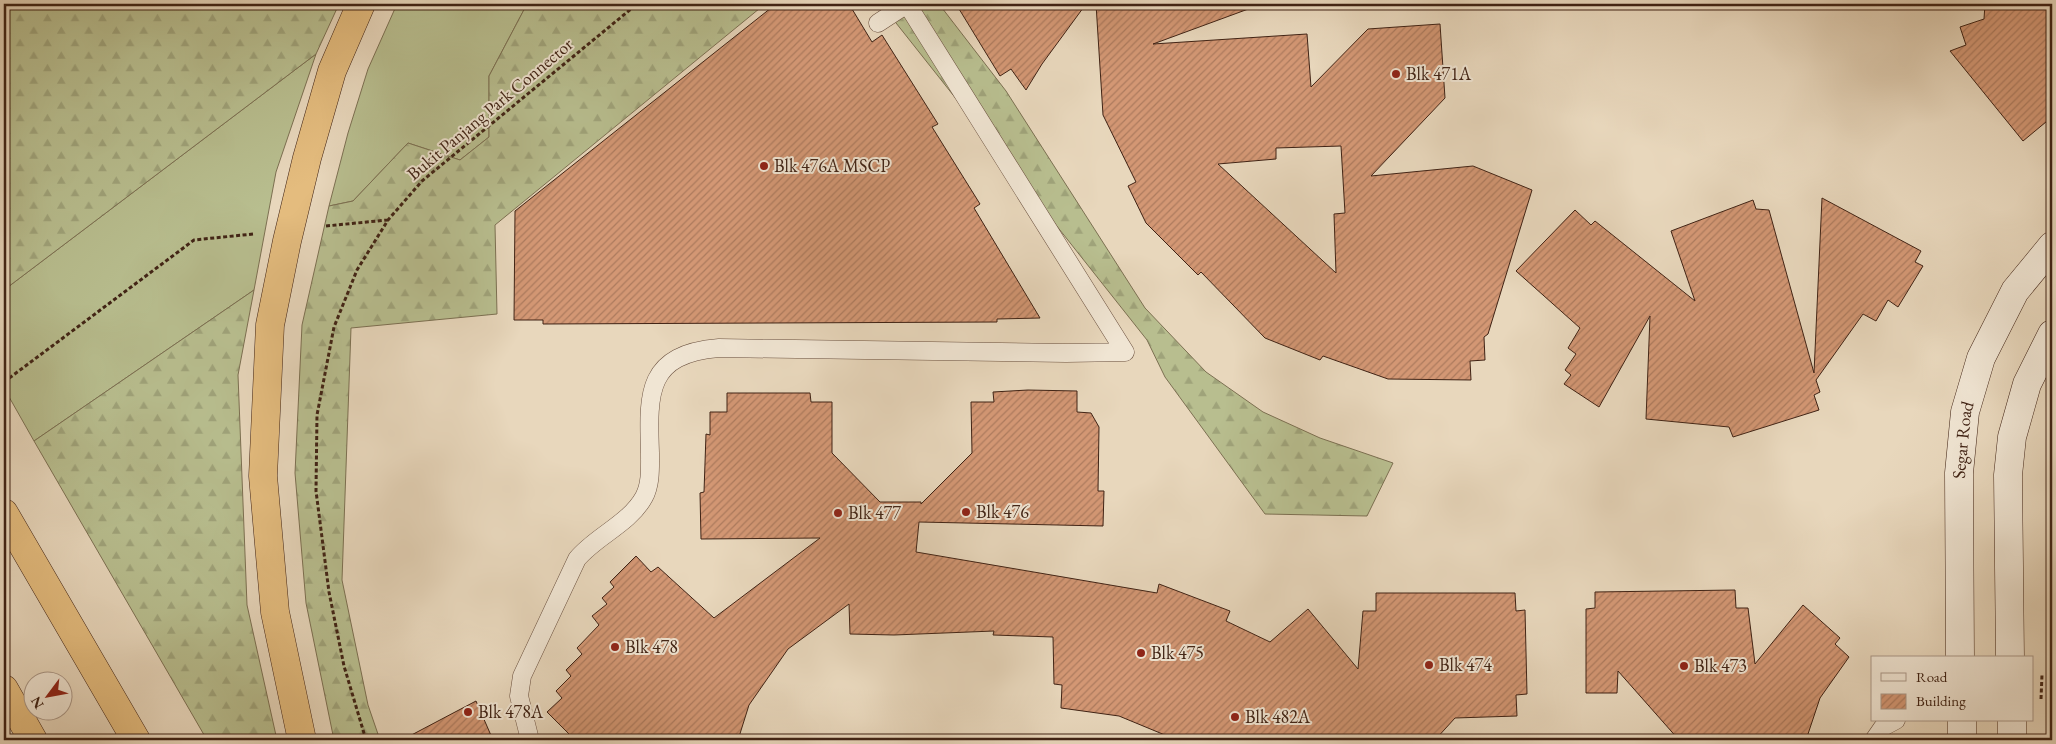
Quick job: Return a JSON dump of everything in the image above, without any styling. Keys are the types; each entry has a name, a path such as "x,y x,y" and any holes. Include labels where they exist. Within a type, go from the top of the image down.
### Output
{"highway":[{"path":"302,740 275,612 263,476 270,325 287,241 307,158 332,71 361,4"},
{"path":"4,513 136,740"},
{"path":"4,690 33,740"}],"street":[{"name":"Segar Road","path":"1960,656 1959,473 1965,412 1981,358 2015,291 2052,246"},
{"path":"2010,656 2008,475 2012,437 2027,384 2052,334"},
{"path":"1962,722 1962,740"},
{"path":"2012,722 2012,740"}],"lane":[{"path":"530,740 519,696 522,676 577,559 591,544 628,516 644,497 650,471 648,411 650,398 658,374 667,365 691,352 719,348 1066,353 1126,352 908,4 878,24"},
{"path":"1874,740 1883,727 1892,722"}],"path":[{"name":"Bukit Panjang Park Connector","path":"366,740 344,666 329,592 316,491 317,415 334,327 357,270 388,220 422,181 638,4"},
{"path":"320,227 388,220"},
{"path":"4,382 194,240 262,233"}],"green space":[{"path":"4,4 339,4 316,54 4,290"},
{"path":"397,4 527,4 489,76 489,137 460,160 408,143 353,201 329,206 348,133 368,69"},
{"path":"527,4 765,4 495,225 497,314 351,328 342,580 368,705 380,740 334,740 306,603 295,473 302,325 329,206 353,201 408,143 460,160 489,137 489,76"},
{"path":"881,4 939,4 1006,91 1145,308 1206,372 1263,412 1320,438 1393,463 1367,516 1265,514 1165,377 1147,340"},
{"path":"316,54 276,172 254,290 34,441 4,388 4,290"},
{"path":"254,290 238,375 247,605 277,740 207,740 34,441"}],"building":[{"name":"Blk 476A MSCP","path":"776,4 849,4 872,42 882,35 938,124 932,127 980,204 974,208 1040,318 997,319 997,322 543,324 543,320 514,320 515,211"},
{"path":"956,4 1086,4 1042,64 1026,90 1011,69 1000,76"},
{"path":"1096,4 1156,4 1158,6 1250,4 1251,8 1153,44 1307,34 1311,87 1368,29 1440,24 1445,98 1371,176 1473,166 1532,190 1488,334 1484,337 1485,360 1470,361 1471,380 1388,379 1323,356 1320,360 1265,338 1201,272 1198,275 1146,223 1128,186 1136,182 1103,115","holes":["1341,146 1345,213 1334,214 1336,273 1218,164 1276,159 1276,148"]},
{"path":"1985,4 2052,4 2052,117 2023,141 1950,51 1966,45 1960,27 1984,19"},
{"path":"1822,198 1921,251 1915,262 1923,266 1898,307 1888,300 1876,321 1863,314 1816,380 1820,392 1814,395 1819,410 1733,437 1729,427 1646,419 1650,316 1599,407 1564,384 1571,375 1565,370 1576,354 1568,348 1580,328 1516,271 1575,210 1591,225 1595,221 1695,301 1671,231 1753,200 1756,209 1769,210 1814,373"},
{"path":"1028,390 1077,391 1077,412 1091,413 1099,427 1098,491 1104,491 1103,526 919,522 916,552 1157,593 1159,584 1230,611 1226,621 1270,642 1308,609 1358,669 1363,611 1376,611 1376,593 1515,593 1516,611 1525,610 1527,694 1516,695 1517,716 1455,718 1435,740 1177,740 1119,716 1061,708 1062,685 1054,684 1053,637 993,635 994,631 894,635 850,634 849,604 788,649 749,705 738,740 575,740 547,712 562,698 556,691 571,676 566,670 582,654 577,648 599,625 592,616 607,604 602,598 614,587 610,582 636,556 651,572 658,567 714,618 820,538 701,539 700,493 704,492 706,434 710,435 710,412 727,412 727,393 810,393 811,402 832,402 832,453 880,502 921,502 921,504 972,453 971,402 994,402 993,392"},
{"name":"Blk 473","path":"1735,590 1736,608 1748,608 1755,664 1803,605 1840,638 1835,644 1849,657 1820,698 1806,740 1679,740 1618,671 1617,693 1586,693 1586,609 1595,608 1595,592"},
{"name":"Blk 478A","path":"476,701 493,740 402,740"}],"place":[{"name":"Blk 471A","path":"1396,74"},
{"name":"Blk 476A MSCP","path":"764,166"},
{"name":"Blk 476","path":"966,512"},
{"name":"Blk 477","path":"838,513"},
{"name":"Blk 478","path":"615,647"},
{"name":"Blk 475","path":"1141,653"},
{"name":"Blk 474","path":"1429,665"},
{"name":"Blk 473","path":"1684,666"},
{"name":"Blk 478A","path":"468,712"},
{"name":"Blk 482A","path":"1235,717"}]}
